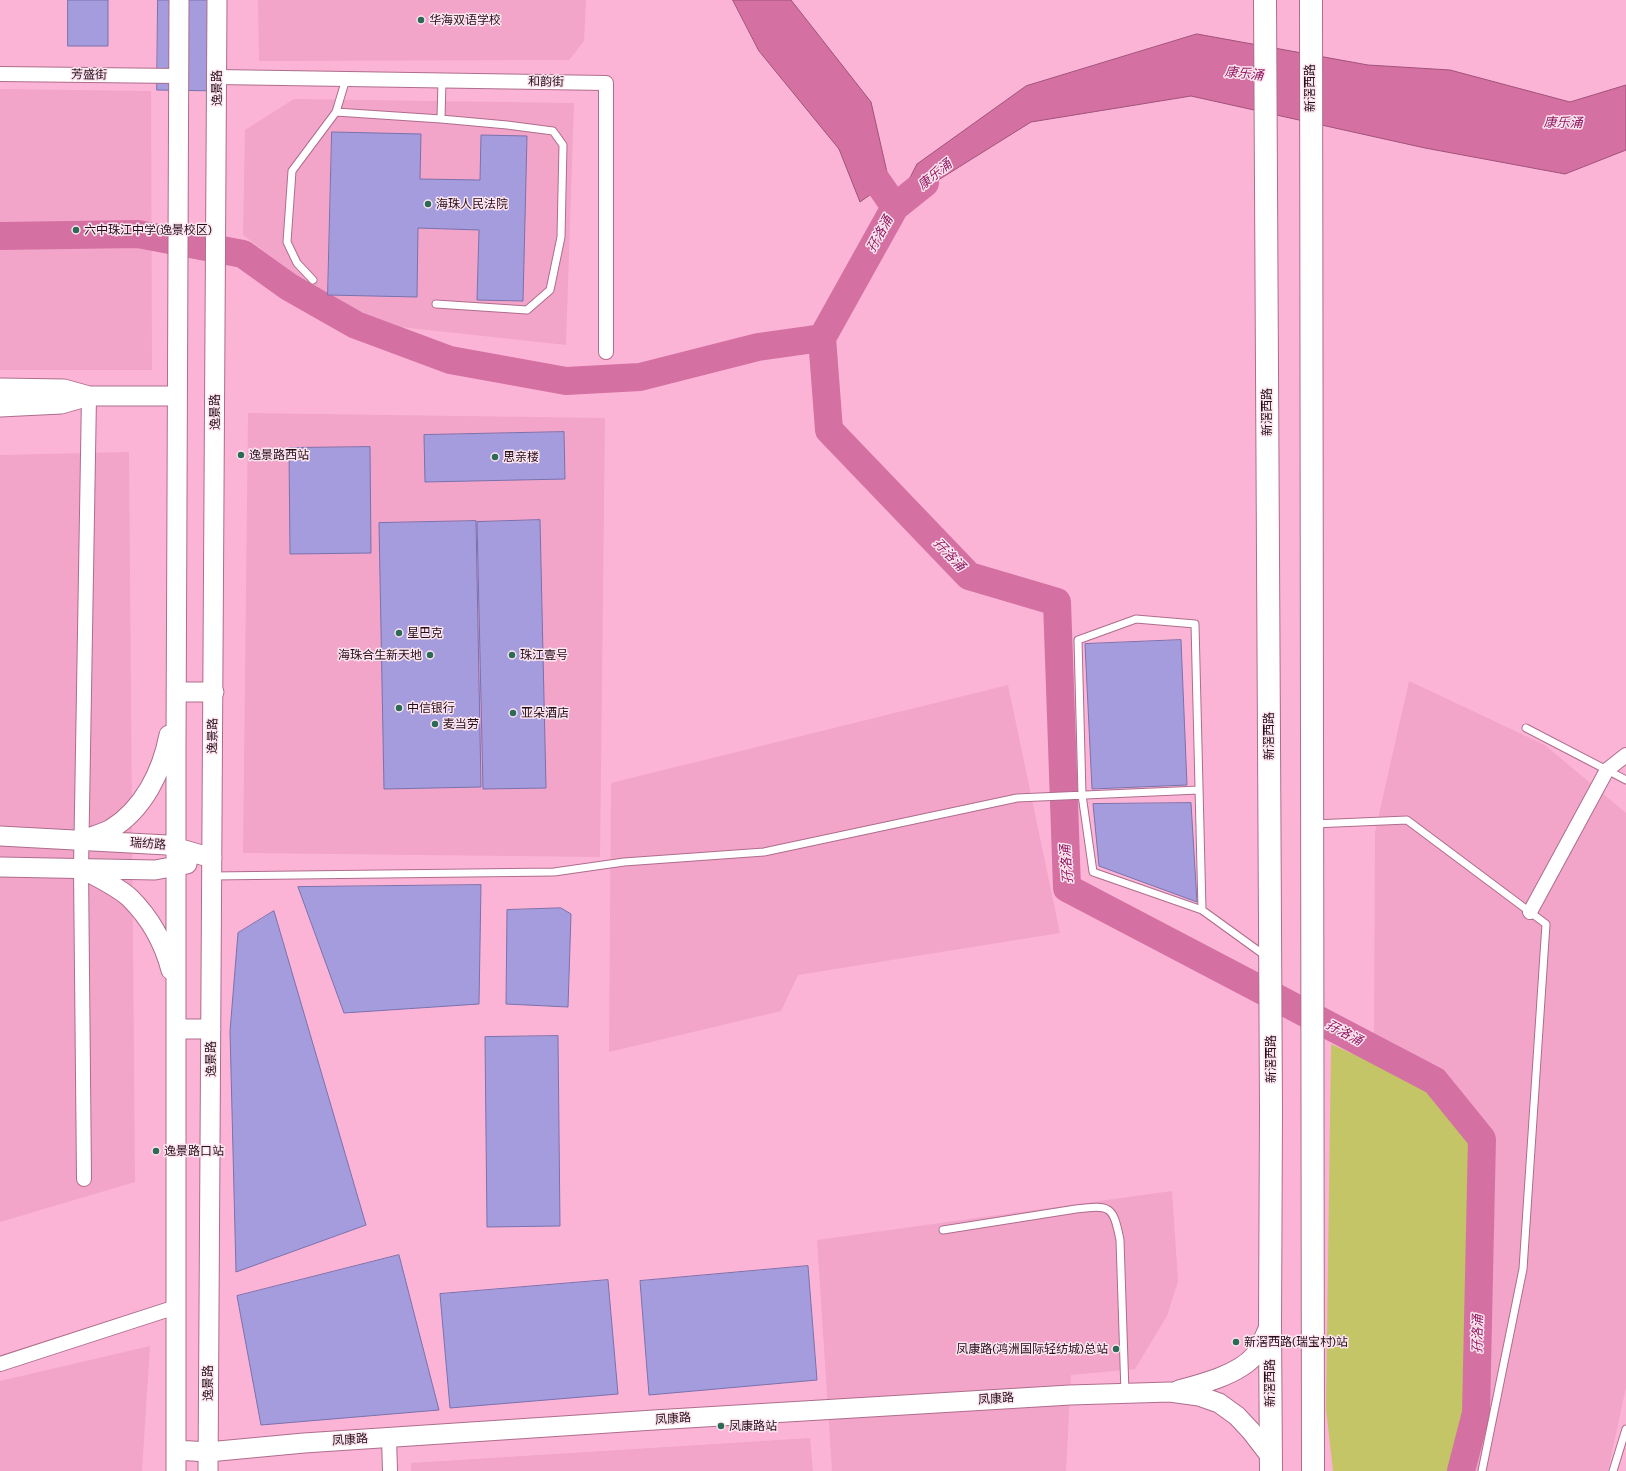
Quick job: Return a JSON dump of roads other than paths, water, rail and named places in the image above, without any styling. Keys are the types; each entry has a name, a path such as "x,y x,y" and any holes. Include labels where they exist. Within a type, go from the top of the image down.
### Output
{"highway":[{"name":"新滘西路","path":"1265,6 1271,1110 1270,1466"},
{"name":"新滘西路","path":"1311,7 1313,1471"}],"main road":[{"path":"176,1471 176,692 179,0"},
{"name":"逸景路","path":"208,1471 214,692 217,0"},
{"path":"0,388 64,389 89,396 177,396"},
{"path":"0,407 61,404 89,396"},
{"path":"176,692 214,692"},
{"path":"82,840 110,830 128,818 138,806 154,780 165,753 176,692"},
{"name":"瑞纺路","path":"0,836 150,844 176,847 212,867"},
{"path":"0,867 142,870 176,867 212,867"},
{"path":"81,868 110,884 130,898 144,915 159,937 176,984"},
{"path":"176,1029 211,1029"},
{"path":"1170,1392 1205,1383 1242,1366 1254,1356 1270,1325"},
{"path":"1170,1392 1199,1396 1219,1403 1237,1416 1251,1431 1270,1466"},
{"name":"凤康路","path":"176,1450 208,1452 389,1437 1070,1395 1170,1392"}],"street":[{"name":"芳盛街","path":"0,74 178,76"},
{"name":"和韵街","path":"217,77 606,83 606,352"},
{"path":"84,1179 81,868 89,396"},
{"path":"1530,912 1607,770 1626,755"},
{"path":"0,1364 176,1307"},
{"path":"389,1437 390,1471"}],"lane":[{"path":"313,280 297,263 287,242 292,171 336,112 346,79"},
{"path":"441,118 442,80"},
{"path":"336,112 441,118 553,131 562,145 562,237 550,290 527,310 436,304"},
{"path":"1202,910 1196,624 1136,619 1078,640 1082,795 1093,872 1202,910 1270,959"},
{"path":"1526,728 1626,780"},
{"path":"212,867 554,872 624,862 764,852 1018,798 1199,790"},
{"path":"1311,824 1407,820 1546,924 1523,1269 1482,1471"},
{"path":"943,1230 1076,1209 1098,1206 1106,1207 1112,1213 1117,1224 1120,1240 1125,1393"},
{"path":"1612,1471 1626,1428"}],"water":[{"path":"733,0 791,0 871,102 889,181 860,202 839,149 759,51"},
{"name":"康乐涌","path":"1197,34 1368,65 1450,70 1570,102 1626,85 1626,150 1565,174 1425,148 1191,96 1031,122 895,207 917,164 1026,86"}],"waterway":[{"path":"859,155 895,207"},
{"name":"孖洛涌","path":"925,183 895,207 822,338 829,430 969,576 1057,602 1067,888 1435,1081 1482,1139 1476,1413 1461,1471"},
{"path":"0,236 138,234 243,254 289,287 356,325 450,360 566,381 640,377 758,347 822,338"}],"place":[{"name":"华海双语学校","path":"421,20"},
{"name":"海珠人民法院","path":"428,204"},
{"name":"六中珠江中学(逸景校区)","path":"76,230"},
{"name":"逸景路西站","path":"241,455"},
{"name":"思亲楼","path":"495,457"},
{"name":"星巴克","path":"399,633"},
{"name":"海珠合生新天地","path":"430,655"},
{"name":"珠江壹号","path":"512,655"},
{"name":"中信银行","path":"399,708"},
{"name":"亚朵酒店","path":"513,713"},
{"name":"麦当劳","path":"435,724"},
{"name":"逸景路口站","path":"156,1151"},
{"name":"新滘西路(瑞宝村)站","path":"1236,1342"},
{"name":"凤康路(鸿洲国际轻纺城)总站","path":"1116,1349"},
{"name":"凤康路站","path":"721,1426"}]}
